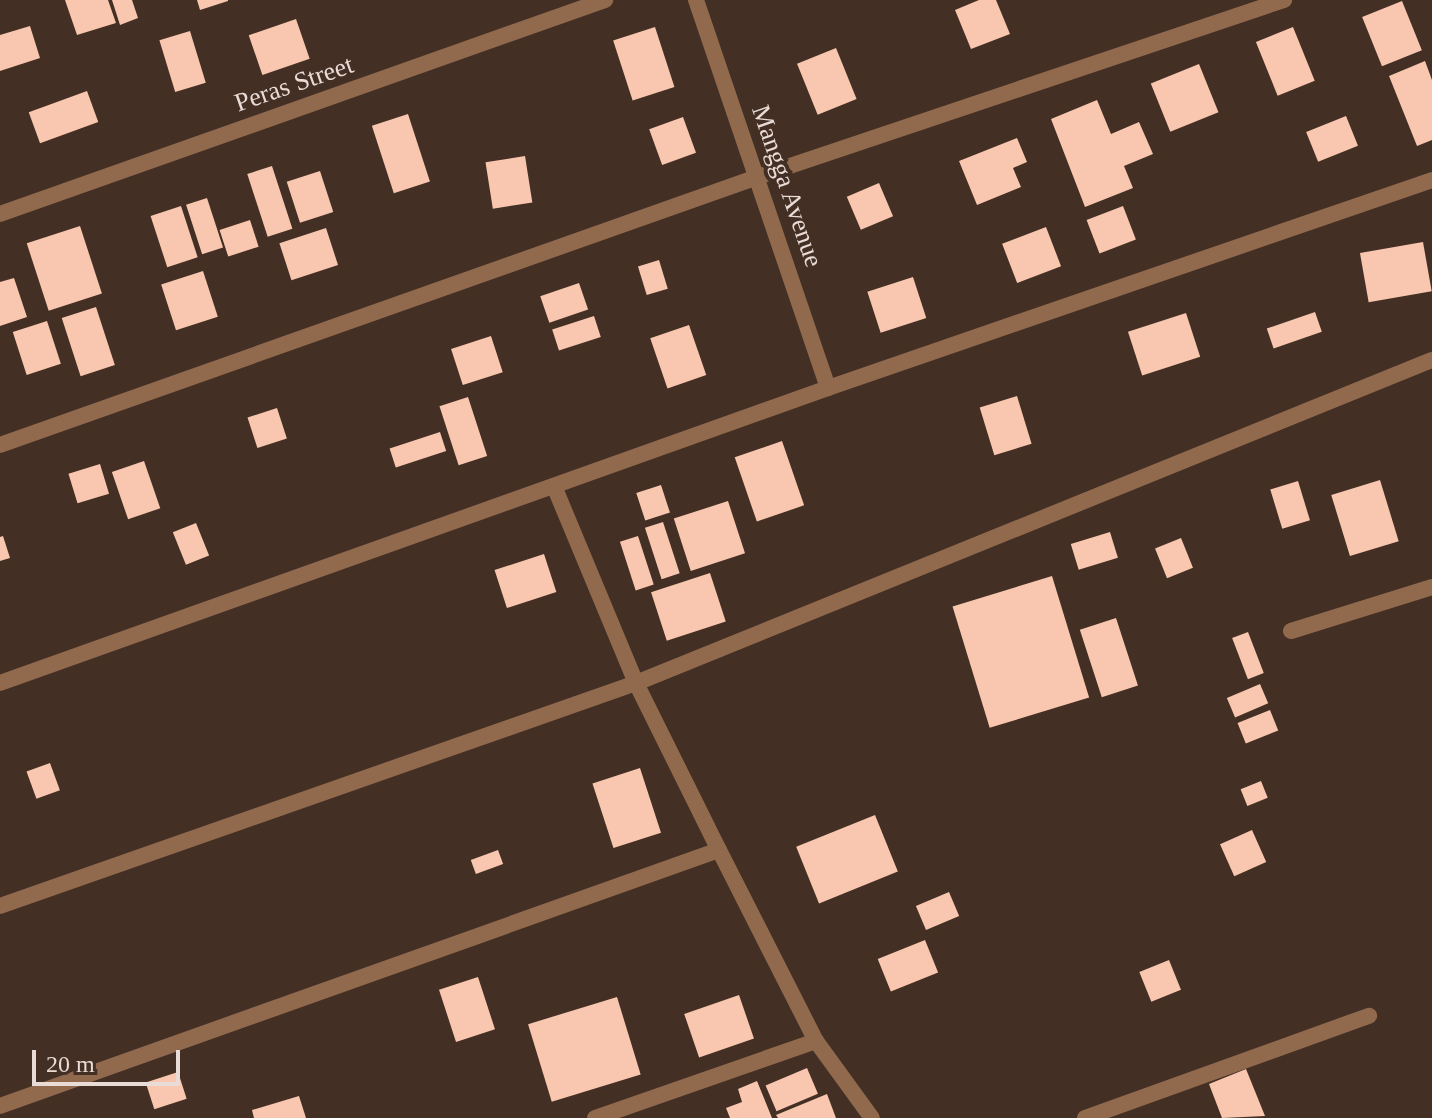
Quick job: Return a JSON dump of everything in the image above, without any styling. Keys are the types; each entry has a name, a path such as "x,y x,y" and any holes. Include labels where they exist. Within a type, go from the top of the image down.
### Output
{"street":[{"name":"Peras Street","path":"0,214 605,0"},
{"name":"Mangga Avenue","path":"696,0 760,176 828,388"},
{"path":"0,445 760,176 1284,0"},
{"path":"0,683 828,388 1432,180"},
{"path":"0,906 636,683 1432,360"},
{"path":"554,486 636,683 719,850 816,1041 872,1118"},
{"path":"1291,631 1432,587"},
{"path":"0,1106 719,850"},
{"path":"1085,1118 1369,1016"},
{"path":"595,1118 816,1041"}],"building":[{"path":"65,0 108,0 116,23 77,35"},
{"path":"112,0 132,0 138,18 120,25"},
{"path":"197,0 228,0 228,1 200,10"},
{"path":"979,0 996,0 1010,34 971,49 955,10"},
{"path":"1402,1 1422,50 1382,66 1362,17"},
{"path":"296,19 310,59 262,75 249,35"},
{"path":"30,26 40,58 0,71 0,35"},
{"path":"655,27 674,87 633,101 613,41"},
{"path":"1293,27 1315,81 1278,96 1256,42"},
{"path":"190,31 206,83 175,92 159,40"},
{"path":"836,48 857,99 818,115 797,64"},
{"path":"1425,61 1432,80 1432,140 1417,146 1389,76"},
{"path":"1199,64 1218,112 1170,132 1151,83"},
{"path":"87,91 98,122 40,143 29,112"},
{"path":"1097,100 1111,134 1139,122 1153,154 1124,166 1133,188 1085,207 1051,119"},
{"path":"408,114 430,182 394,193 372,126"},
{"path":"1346,116 1358,146 1318,162 1306,132"},
{"path":"683,117 696,153 662,165 649,129"},
{"path":"1017,138 1027,162 1013,168 1021,187 977,205 959,161"},
{"path":"525,156 532,202 493,209 485,162"},
{"path":"272,166 292,229 268,237 247,174"},
{"path":"320,171 333,212 300,223 287,182"},
{"path":"879,183 893,216 861,230 847,197"},
{"path":"207,198 223,247 202,254 186,205"},
{"path":"181,206 198,257 167,267 151,216"},
{"path":"1123,206 1136,240 1099,254 1087,220"},
{"path":"250,220 259,247 228,257 220,230"},
{"path":"80,226 102,294 49,311 27,243"},
{"path":"1046,227 1061,266 1017,283 1002,244"},
{"path":"326,228 338,265 291,280 279,243"},
{"path":"1423,242 1432,291 1369,302 1360,253"},
{"path":"659,260 668,289 647,295 638,266"},
{"path":"203,271 218,317 176,330 161,285"},
{"path":"913,277 926,318 881,333 867,292"},
{"path":"14,278 27,317 0,326 0,282"},
{"path":"579,283 588,309 549,323 540,296"},
{"path":"96,307 115,365 81,376 62,318"},
{"path":"1315,312 1322,332 1274,348 1267,329"},
{"path":"1186,313 1200,357 1142,376 1128,332"},
{"path":"594,316 601,337 559,351 552,330"},
{"path":"47,321 61,364 27,375 13,332"},
{"path":"689,325 706,375 667,388 650,338"},
{"path":"491,336 503,372 463,385 451,349"},
{"path":"1017,396 1032,444 994,455 980,407"},
{"path":"468,397 487,456 459,465 439,406"},
{"path":"277,408 287,438 257,448 248,418"},
{"path":"440,432 446,451 396,467 390,448"},
{"path":"782,441 804,505 757,522 735,457"},
{"path":"144,461 160,508 128,519 112,472"},
{"path":"100,464 109,494 78,503 68,474"},
{"path":"1380,480 1399,541 1350,556 1331,495"},
{"path":"1298,481 1310,520 1282,529 1270,489"},
{"path":"661,485 670,513 645,521 636,493"},
{"path":"728,501 745,553 691,571 674,519"},
{"path":"663,522 680,573 662,579 645,528"},
{"path":"196,523 209,555 186,565 173,532"},
{"path":"1110,532 1118,558 1079,570 1071,544"},
{"path":"3,536 10,558 0,561 0,537"},
{"path":"638,536 654,585 636,590 620,542"},
{"path":"1181,538 1193,568 1167,578 1155,548"},
{"path":"544,554 556,592 507,608 495,570"},
{"path":"710,573 726,622 667,641 651,592"},
{"path":"1052,576 1089,697 990,728 953,606"},
{"path":"1116,618 1138,686 1102,697 1080,630"},
{"path":"1248,632 1264,673 1248,679 1232,638"},
{"path":"1260,684 1268,703 1235,717 1227,698"},
{"path":"1270,710 1278,730 1246,744 1238,723"},
{"path":"50,763 60,790 36,799 27,772"},
{"path":"640,768 661,833 613,848 592,783"},
{"path":"1261,781 1268,798 1247,806 1241,789"},
{"path":"875,815 898,872 819,903 796,847"},
{"path":"1252,830 1266,862 1234,876 1220,844"},
{"path":"498,850 503,864 476,874 471,860"},
{"path":"949,892 959,916 926,930 916,906"},
{"path":"925,940 938,972 891,992 878,959"},
{"path":"1169,960 1181,990 1151,1002 1139,972"},
{"path":"478,977 495,1029 456,1042 439,990"},
{"path":"739,995 754,1038 699,1057 684,1014"},
{"path":"617,997 641,1074 552,1102 528,1024"},
{"path":"807,1068 818,1094 777,1111 766,1086"},
{"path":"1246,1069 1265,1116 1222,1118 1209,1084"},
{"path":"178,1072 187,1099 154,1109 146,1083"},
{"path":"757,1081 772,1118 730,1118 726,1108 742,1102 738,1089"},
{"path":"827,1094 836,1118 778,1118 776,1115"},
{"path":"299,1096 306,1118 254,1118 252,1110"}]}
